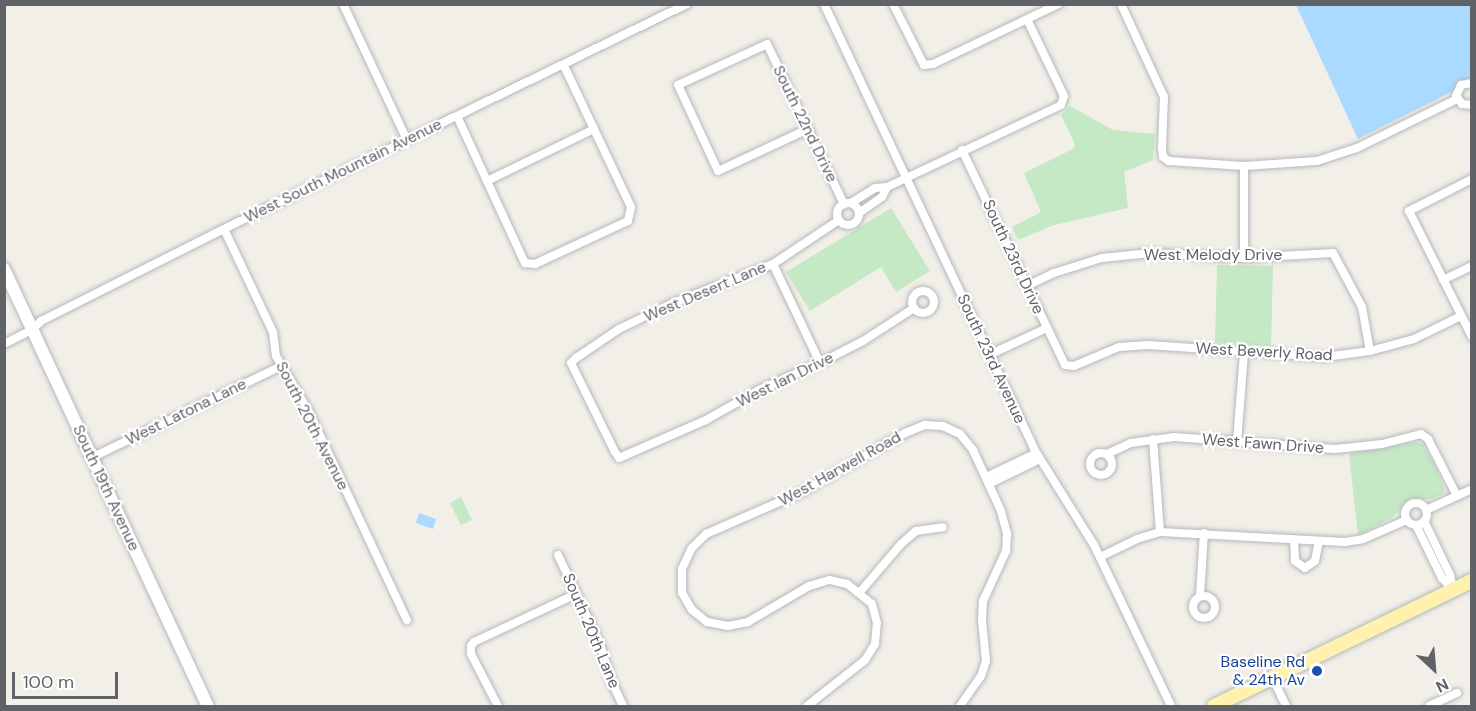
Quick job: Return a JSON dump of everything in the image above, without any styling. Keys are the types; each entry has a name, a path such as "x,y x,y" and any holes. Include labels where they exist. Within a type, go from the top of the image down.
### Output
{"main road":[{"name":"South 19th Avenue","path":"4,269 207,706"},
{"path":"1214,706 1472,581"}],"street":[{"path":"343,4 407,140"},
{"name":"West South Mountain Avenue","path":"4,344 32,330 41,321 687,4"},
{"name":"South 23rd Avenue","path":"824,4 1038,456 1100,557 1171,706"},
{"path":"894,4 924,65 933,64 1059,4"},
{"path":"1121,4 1164,97 1163,157 1169,161 1244,166 1303,163 1340,156 1456,99"},
{"path":"847,204 856,207 859,213 858,220 846,225 839,220 837,212 847,204 880,186 886,187 1061,105 1064,96 1027,19"},
{"name":"South 22nd Drive","path":"808,129 718,171 678,86 767,44 847,204"},
{"path":"457,116 525,263 535,264 627,221 631,207 563,64"},
{"path":"1456,99 1458,87 1463,83 1472,84"},
{"path":"1456,99 1462,104 1472,105"},
{"path":"487,181 594,129"},
{"name":"South 23rd Drive","path":"962,150 1065,365"},
{"path":"1244,166 1244,258"},
{"path":"1472,179 1409,212 1472,337"},
{"path":"859,213 885,193 886,187"},
{"path":"867,193 873,204"},
{"name":"West Desert Lane","path":"619,458 571,363 619,329 673,303 773,264 839,220"},
{"name":"South 20th Avenue","path":"224,230 273,332 274,351 281,366 309,412 407,620"},
{"name":"West Melody Drive","path":"1027,286 1054,273 1102,258 1150,253 1244,258 1333,254 1362,307 1370,351"},
{"path":"773,264 820,363"},
{"path":"1443,280 1472,266"},
{"name":"West Ian Drive","path":"619,458 706,420 759,390 820,363 863,341 914,308"},
{"name":"West Beverly Road","path":"1065,365 1074,366 1119,347 1148,345 1325,357 1370,351 1414,339 1461,316"},
{"path":"989,355 1047,328"},
{"path":"1237,442 1244,353"},
{"name":"West Latona Lane","path":"91,458 281,366"},
{"name":"West Harwell Road","path":"860,592 847,584 829,580 808,586 748,622 728,626 707,622 692,610 682,593 682,569 692,548 706,534 800,493 905,433 925,425 943,426 960,434 973,450 987,480"},
{"name":"West Fawn Drive","path":"1107,454 1120,446 1174,437 1335,449 1382,444 1421,434 1428,439 1456,496"},
{"path":"1153,439 1160,532"},
{"path":"960,706 981,676 986,661 982,620 983,601 1006,551 1007,534 1001,511 987,480 1038,456"},
{"path":"1420,523 1426,510 1472,489"},
{"path":"1407,520 1406,510 1411,504 1418,503 1426,510"},
{"path":"1100,557 1137,539 1160,532 1345,542 1364,539 1407,520 1420,523 1450,575 1453,590"},
{"path":"807,706 865,660 875,644 877,623 872,604 860,592 901,544 916,531 944,527"},
{"path":"1200,596 1204,533"},
{"path":"1294,540 1295,561 1305,568 1315,561 1319,541"},
{"name":"South 20th Lane","path":"558,555 600,644 623,706"},
{"path":"498,706 471,654 471,646 474,642 576,594"},
{"path":"1272,677 1286,706"},
{"path":"1429,706 1457,693"}],"green space":[{"path":"1070,106 1113,130 1155,134 1153,160 1124,172 1128,208 1054,225 1018,240 1012,227 1041,212 1024,173 1073,149 1075,144 1061,115"},
{"path":"891,208 930,271 896,292 881,267 810,311 786,272"},
{"path":"1217,265 1273,266 1271,346 1215,342"},
{"path":"1416,442 1423,444 1436,468 1445,490 1443,494 1432,499 1410,499 1392,518 1358,535 1349,454"},
{"path":"461,497 472,520 461,525 450,503"}],"water":[{"path":"1296,5 1471,5 1471,82 1358,139"},
{"path":"419,513 436,519 433,529 416,523"}],"place":[{"name":"Baseline Rd & 24th Av","path":"1317,671"}]}
